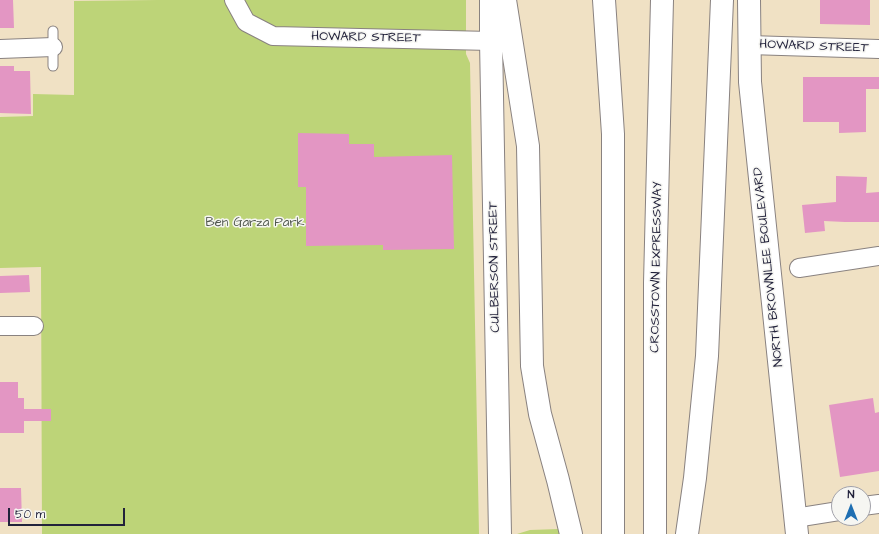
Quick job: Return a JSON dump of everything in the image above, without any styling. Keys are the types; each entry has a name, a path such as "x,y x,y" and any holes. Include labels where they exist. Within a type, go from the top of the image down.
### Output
{"main road":[{"name":"CULBERSON STREET","path":"491,0 500,534"},
{"path":"505,0 528,146 532,366 540,414 571,534"},
{"path":"604,0 613,134"},
{"path":"613,534 613,134 616,0"},
{"name":"CROSSTOWN EXPRESSWAY","path":"655,534 655,283 662,0"},
{"path":"711,260 713,0"},
{"path":"687,534 695,478 707,356 722,0"},
{"name":"NORTH BROWNLEE BOULEVARD","path":"749,0 749,45 753,113 796,526"}],"street":[{"name":"HOWARD STREET","path":"234,0 246,22 273,36 491,41"},
{"path":"0,49 53,39"},
{"name":"HOWARD STREET","path":"749,45 879,49"},
{"path":"799,268 879,256"},
{"path":"0,326 34,326"},
{"path":"796,526 831,514"}],"lane":[{"path":"53,39 53,66"}],"green space":[{"name":"Ben Garza Park","path":"466,0 466,54 470,63 479,534 42,534 41,267 0,268 0,117 33,116 33,94 74,95 74,1"},
{"path":"559,529 560,534 517,534 530,530"}],"building":[{"path":"0,0 13,0 14,28 0,28"},
{"path":"820,0 870,0 870,25 820,24"},
{"path":"0,66 14,66 14,71 30,71 31,114 0,113"},
{"path":"803,77 879,77 879,89 866,89 866,132 839,133 839,122 803,122"},
{"path":"298,133 349,134 349,144 374,144 374,157 452,155 454,249 383,250 383,245 306,246 306,187 298,187"},
{"path":"836,176 867,177 866,193 879,192 879,222 824,221 825,231 805,233 802,205 836,202"},
{"path":"29,275 30,292 0,293 0,276"},
{"path":"0,382 18,382 18,398 24,398 24,409 51,409 51,421 24,421 24,433 0,433"},
{"path":"873,398 875,413 879,412 879,471 840,477 829,405"},
{"path":"0,488 21,488 22,522 0,522"}]}
